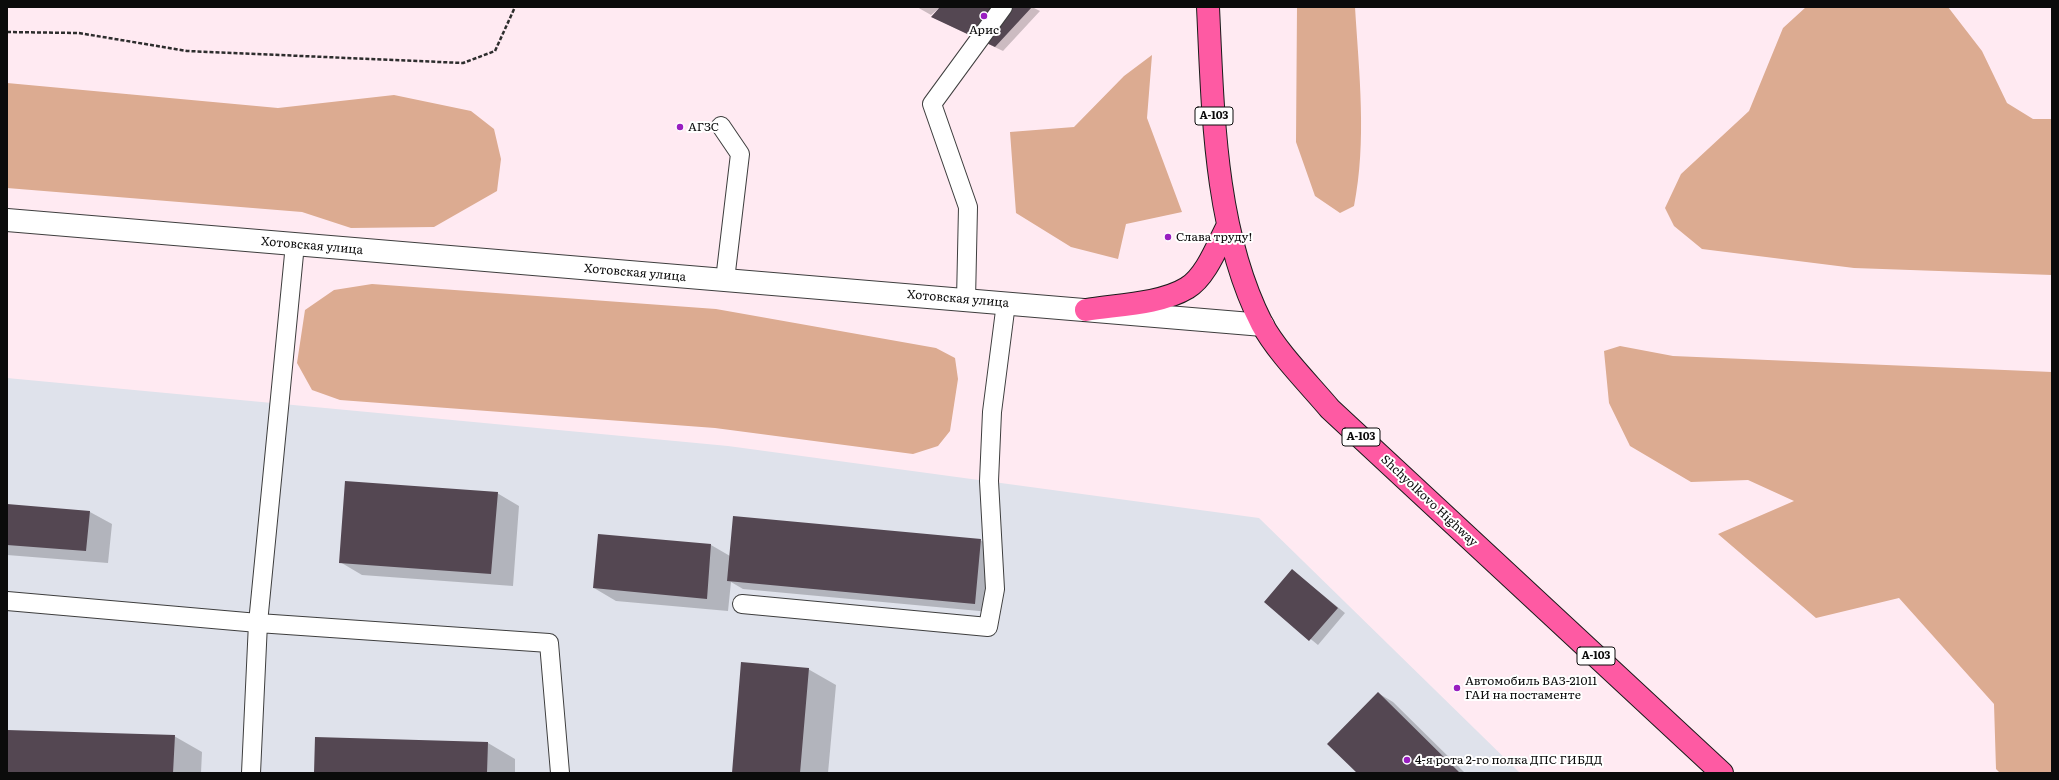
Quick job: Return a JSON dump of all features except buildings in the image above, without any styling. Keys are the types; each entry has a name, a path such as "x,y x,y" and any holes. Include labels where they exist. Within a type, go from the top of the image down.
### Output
{"main road":[{"name":"Shchyolkovo Highway","path":"1208,7 1214,129 1228,224 1249,293 1263,325 1292,364 1330,409 1722,773"},
{"path":"1086,310 1161,298 1188,288 1205,269 1228,224"}],"street":[{"name":"Хотовская улица","path":"7,220 1263,325"}],"lane":[{"path":"966,300 968,206 932,104 1003,7"},
{"path":"720,126 740,154 725,280"},
{"path":"251,773 258,623 295,244"},
{"path":"742,604 988,627 995,589 989,481 992,412 1006,304"},
{"path":"7,601 258,623 549,643 560,773"}],"path":[{"path":"7,32 79,32 187,51 463,63 496,50 515,7"}],"shaded area":[{"path":"1297,7 1355,7 1361,107 1360,157 1354,206 1340,213 1315,196 1296,142"},
{"path":"1806,7 1948,7 1982,51 2007,103 2033,119 2052,119 2052,275 1854,268 1702,249 1674,226 1665,208 1681,174 1749,111 1783,28"},
{"path":"1152,55 1147,118 1182,212 1126,224 1118,259 1071,247 1016,213 1010,132 1074,127 1124,76"},
{"path":"7,83 278,108 394,95 471,111 494,129 501,159 497,191 434,227 351,228 302,212 7,188"},
{"path":"372,284 716,309 936,348 955,358 958,379 950,431 938,446 913,454 715,428 340,400 312,390 297,363 305,310 334,290"},
{"path":"1620,346 1673,356 2052,372 2052,773 2000,773 1996,769 1994,704 1899,598 1816,618 1718,534 1794,501 1748,480 1691,482 1630,446 1609,403 1604,351"},
{"path":"7,378 728,446 1259,518 1520,773 7,773"}],"place":[{"name":"Арис","path":"984,16"},
{"name":"АГЗС","path":"680,127"},
{"name":"Слава труду!","path":"1168,237"},
{"name":"Автомобиль ВАЗ-21011 ГАИ на постаменте","path":"1457,688"},
{"name":"4-я рота 2-го полка ДПС ГИБДД","path":"1407,760"}]}
